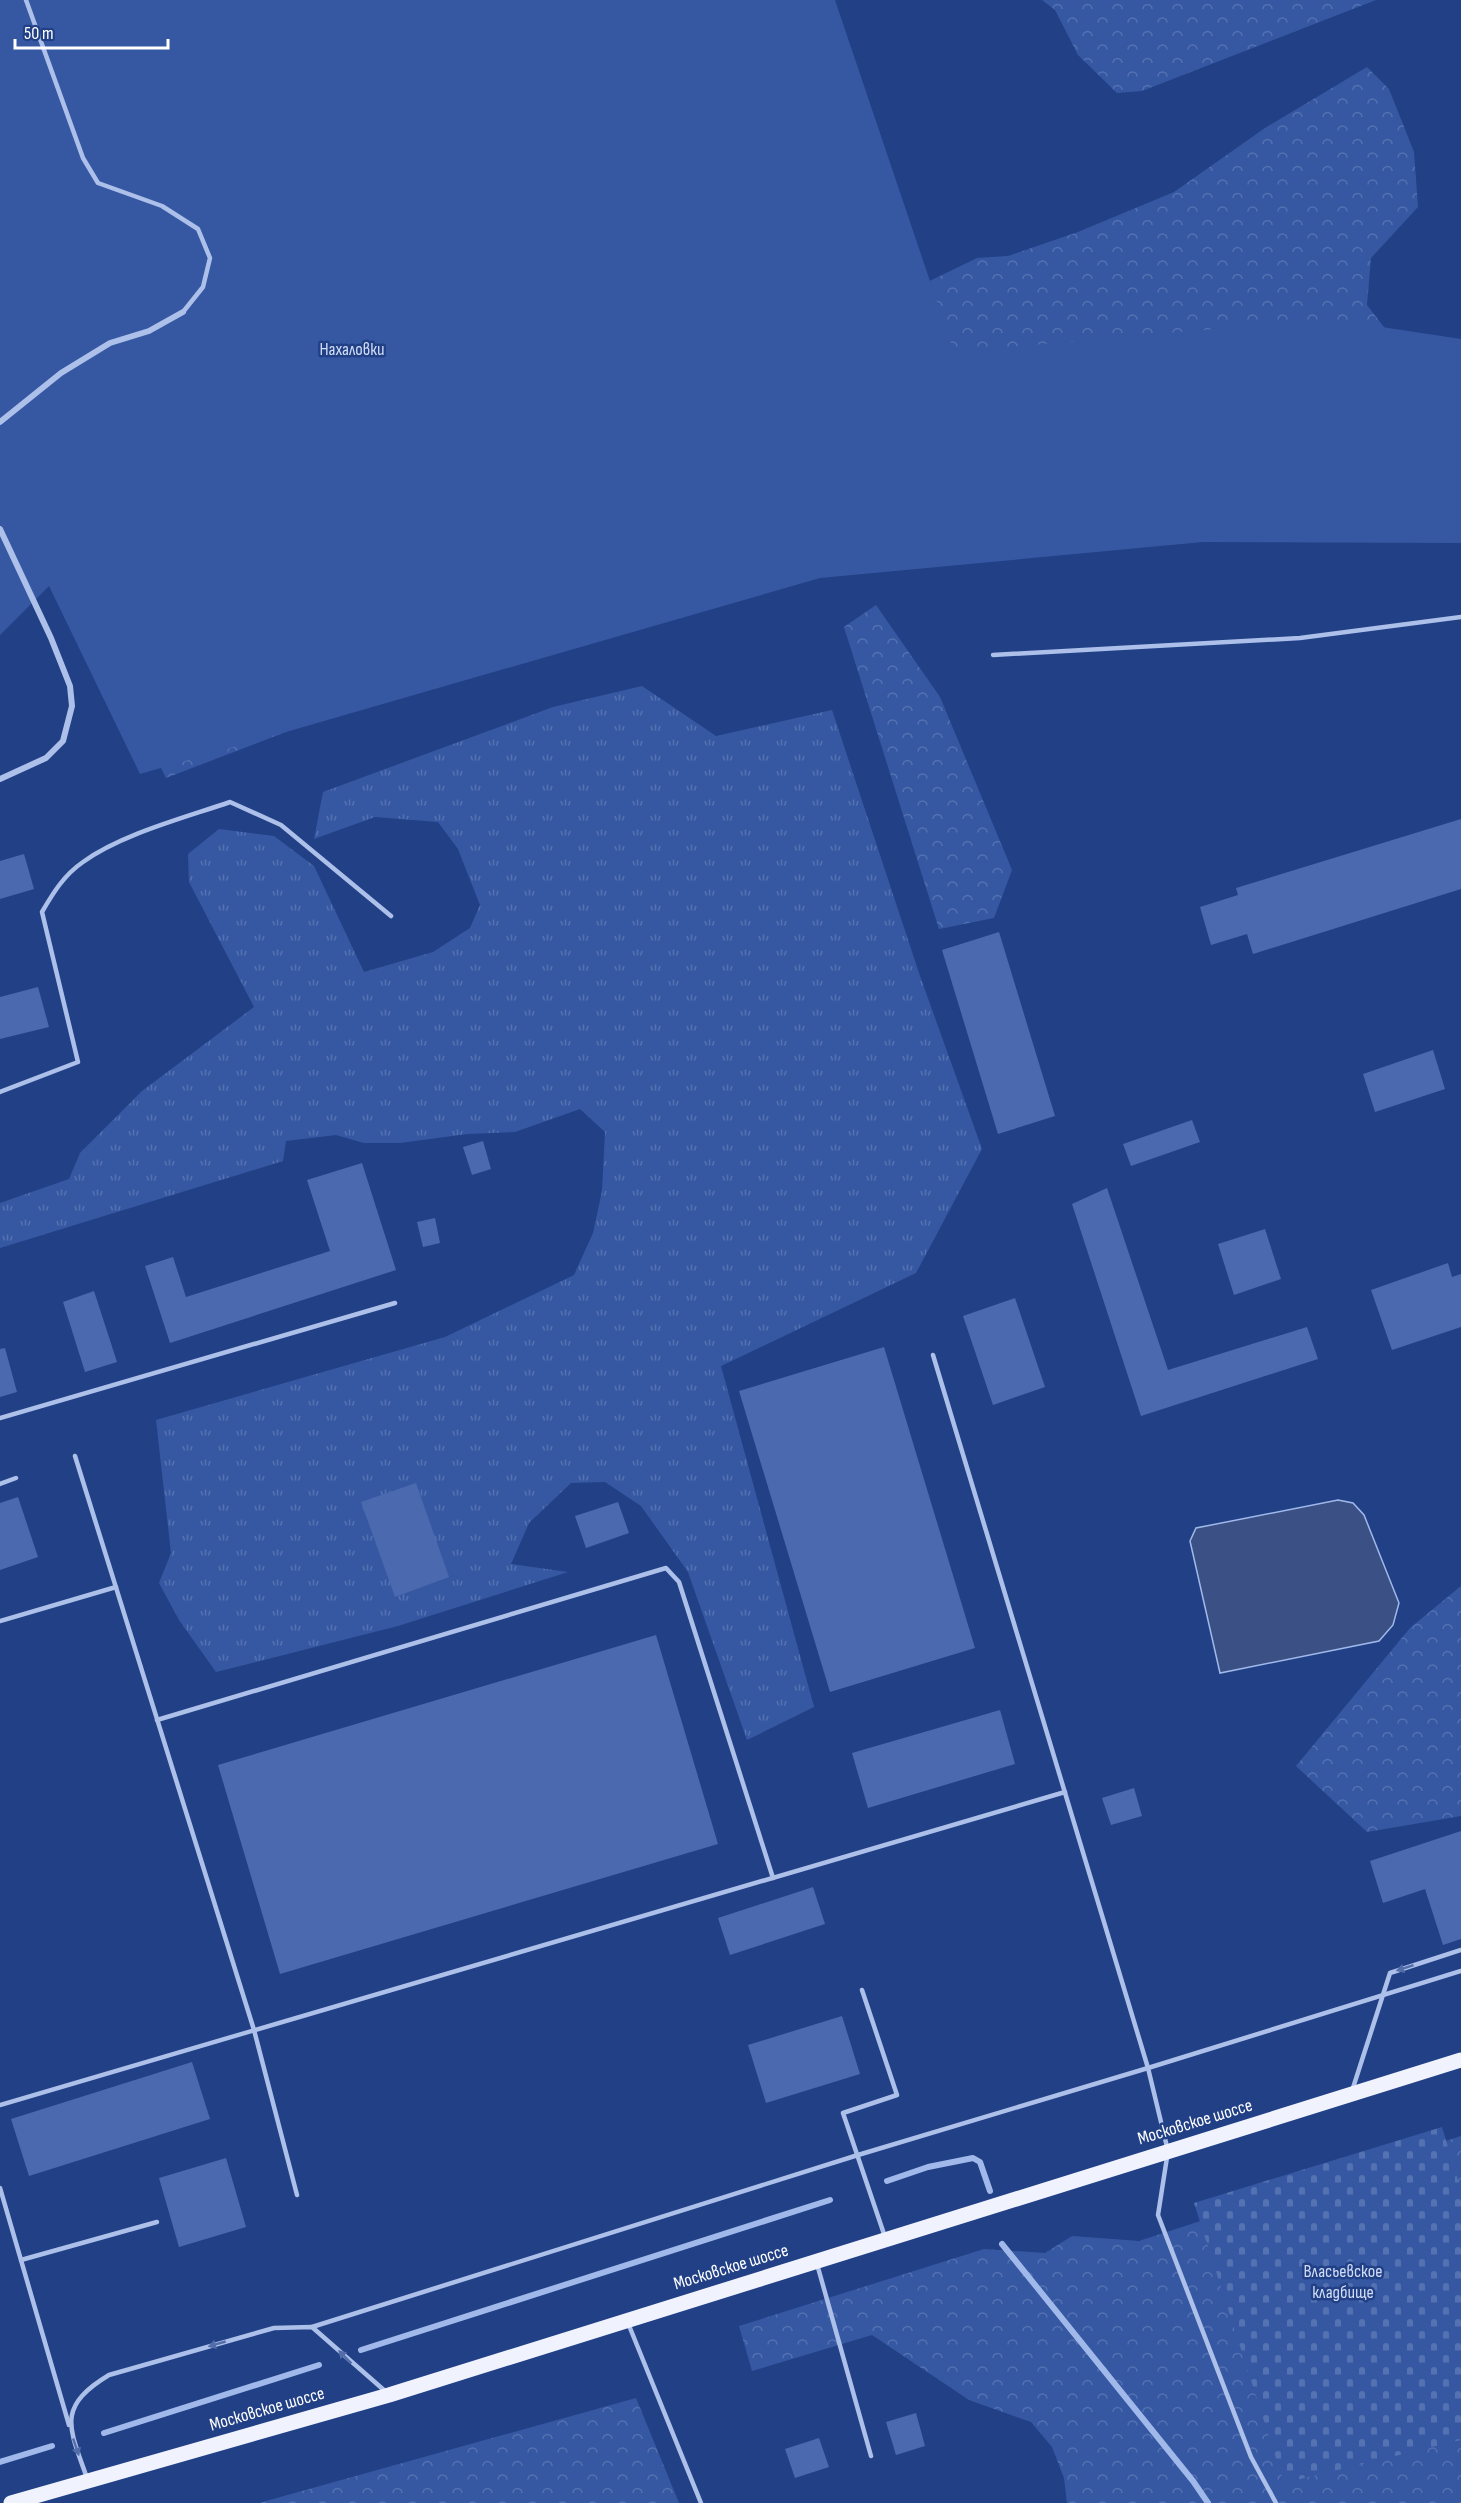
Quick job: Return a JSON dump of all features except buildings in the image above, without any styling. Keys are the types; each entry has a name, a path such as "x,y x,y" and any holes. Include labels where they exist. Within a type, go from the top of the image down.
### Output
{"main road":[{"name":"Московское шоссе","path":"11,2503 33,2500 88,2480 389,2395 1461,2060"}],"street":[{"path":"0,422 61,373 110,343 149,331 183,312"},
{"path":"0,529 51,638 70,686 72,705 63,741 46,758 0,779"}],"lane":[{"path":"26,0 83,158 98,183 162,206 198,229 210,258 202,287 183,312"},
{"path":"993,655 1300,638 1461,617"},
{"path":"0,1092 78,1062 42,912 57,887 83,862 137,835 230,802 281,825 391,916"},
{"path":"0,1418 395,1302"},
{"path":"933,1355 1148,2068 1168,2151 1158,2215 1251,2457 1276,2503"},
{"path":"75,1456 254,2030 297,2195"},
{"path":"0,1484 16,1478"},
{"path":"158,1720 666,1568 679,1582 773,1878"},
{"path":"0,1621 116,1587"},
{"path":"0,2105 1065,1792"},
{"path":"1351,2095 1390,1973 1461,1950"},
{"path":"71,2431 72,2408 87,2388 109,2375 274,2328 312,2327 858,2155 1461,1971"},
{"path":"862,1990 897,2095 843,2113 886,2240"},
{"path":"0,2188 71,2431 88,2480"},
{"path":"21,2260 157,2222"},
{"path":"816,2261 871,2456"},
{"path":"627,2320 701,2503"},
{"path":"312,2327 389,2395"}],"green space":[{"name":"Нахаловки","path":"0,0 835,0 954,352 1329,319 1461,339 1461,543 1203,542 820,578 140,774 49,586 0,635"},
{"path":"1042,0 1376,0 1142,91 1117,93 1078,55 1055,10"},
{"path":"1367,67 1389,89 1414,152 1418,207 1371,258 1367,305 1407,357 883,555 466,663 166,778 145,736 874,308 977,258 1008,256 1078,232 1174,192 1265,128"},
{"path":"876,605 940,697 1012,870 994,918 939,929 844,627"},
{"path":"642,686 716,736 832,710 920,976 982,1149 916,1273 721,1366 814,1707 747,1740 688,1572 641,1506 605,1482 571,1483 529,1523 511,1564 568,1572 398,1626 216,1672 179,1620 159,1583 171,1553 156,1420 445,1337 574,1275 593,1233 602,1191 605,1132 580,1109 515,1132 467,1134 400,1143 364,1143 336,1135 286,1141 283,1161 0,1248 0,1203 69,1179 80,1153 142,1091 254,1007 189,882 188,854 219,829 274,836 314,866 364,972 433,952 470,928 480,905 458,849 438,822 375,817 314,839 323,792 553,707"},
{"path":"1461,1586 1461,1816 1367,1832 1296,1766 1410,1628"},
{"name":"Власьевское кладбище","path":"1442,2127 1461,2191 1461,2440 1284,2483 1194,2203"},
{"path":"1461,2136 1461,2503 1067,2503 1064,2478 1052,2447 1031,2422 969,2400 872,2335 752,2371 739,2326 984,2249 1045,2253 1072,2236 1139,2241"},
{"path":"636,2398 679,2503 260,2503 266,2501"}],"shaded area":[{"path":"1338,1500 1353,1503 1364,1515 1399,1603 1393,1625 1379,1641 1220,1673 1190,1541 1196,1528"}],"waterway":[{"path":"887,2181 928,2167 973,2158 980,2162 990,2191"},
{"path":"361,2350 830,2200"},
{"path":"1002,2244 1193,2481 1208,2503"},
{"path":"104,2433 319,2365"},
{"path":"0,2462 52,2446"}]}
